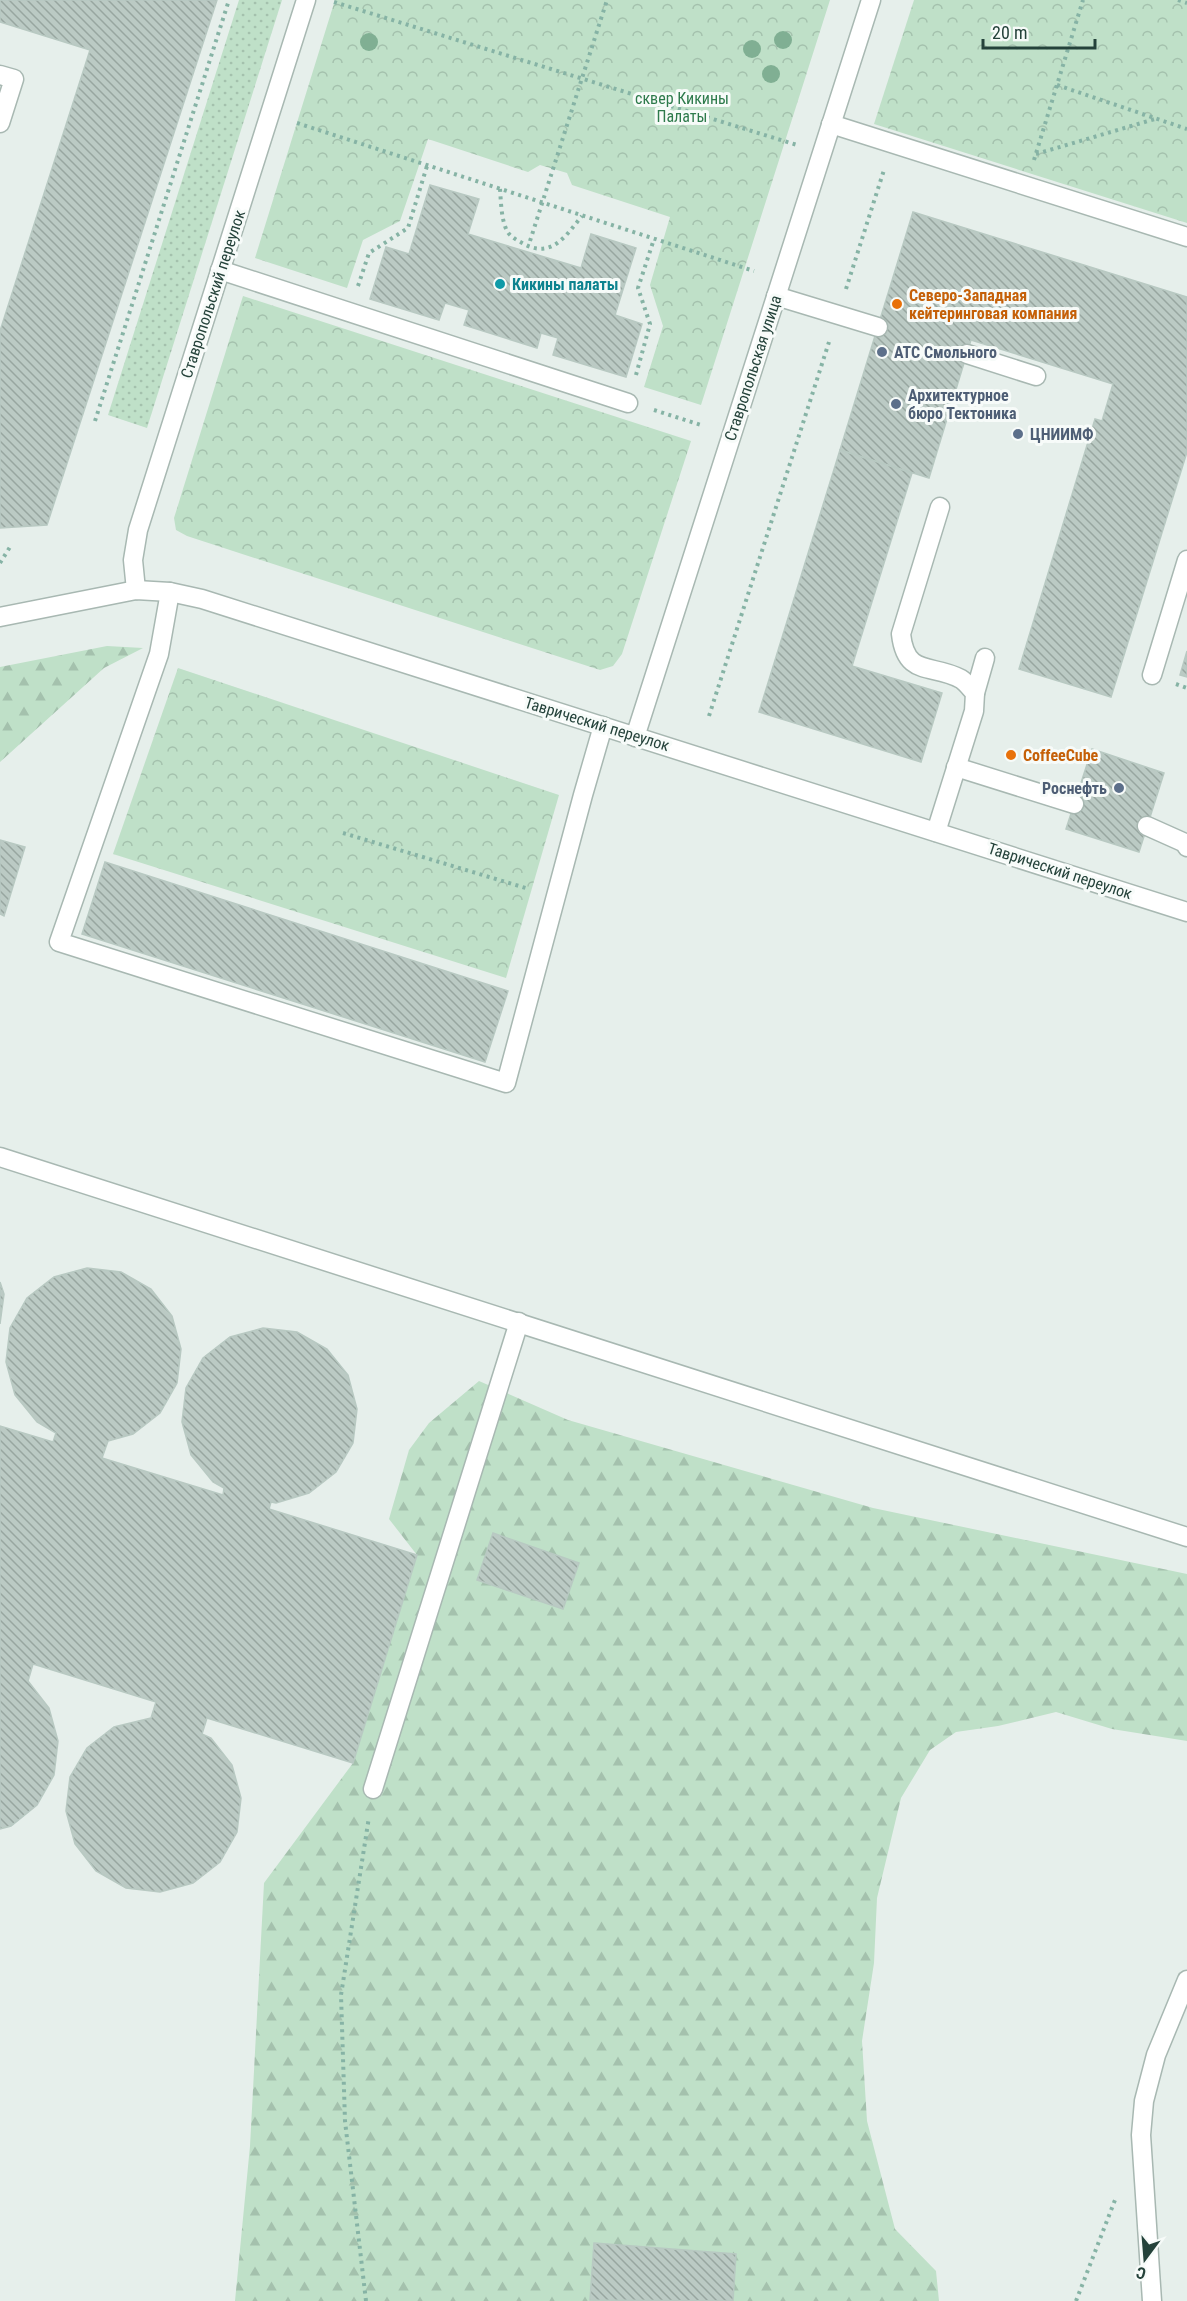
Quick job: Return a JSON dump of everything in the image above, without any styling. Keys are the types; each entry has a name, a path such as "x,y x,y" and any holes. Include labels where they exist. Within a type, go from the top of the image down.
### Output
{"street":[{"name":"Ставропольский переулок","path":"136,590 133,560 138,530 306,0"},
{"name":"Ставропольская улица","path":"635,737 871,0"},
{"path":"0,75 14,79 0,123"},
{"path":"831,124 1187,237"},
{"path":"220,270 628,403"},
{"path":"776,296 878,327"},
{"path":"967,354 1036,376"},
{"path":"940,507 901,634 903,652 914,664 961,680 975,693"},
{"path":"1152,675 1187,560"},
{"name":"Таврический переулок","path":"0,617 136,590 170,592 202,599 1187,912"},
{"path":"170,592 159,654 59,942 506,1083 603,726"},
{"path":"936,832 974,711 975,693 985,658"},
{"path":"956,767 1074,804"},
{"path":"1147,826 1185,843 1187,847"},
{"path":"0,1157 1187,1537"},
{"path":"373,1789 519,1322"},
{"path":"1152,2301 1141,2135 1144,2101 1156,2055 1187,1980"}],"path":[{"path":"95,421 229,0"},
{"path":"328,0 794,144"},
{"path":"529,246 607,0"},
{"path":"1026,186 1083,0"},
{"path":"1178,0 1187,3"},
{"path":"1057,86 1187,129"},
{"path":"1036,154 1156,118"},
{"path":"290,121 754,271"},
{"path":"709,716 893,144"},
{"path":"349,312 369,253 408,228 427,166"},
{"path":"500,189 508,231 513,238 529,246 547,249 554,246 561,242 582,216"},
{"path":"628,403 650,324 638,288 654,239"},
{"path":"682,418 704,426"},
{"path":"0,562 10,546"},
{"path":"343,833 555,897"},
{"path":"366,2301 345,2121 341,1995 373,1789"},
{"path":"1076,2301 1119,2190"}],"green space":[{"path":"239,0 282,0 147,428 108,415"},
{"name":"сквер Кикины Палаты","path":"335,0 830,0 701,405 644,387 663,326 650,285 670,217 572,185 567,173 540,165 528,172 428,139 400,221 363,240 347,288 255,258"},
{"path":"914,0 1187,0 1187,223 874,124"},
{"path":"243,296 691,441 622,654 613,666 600,670 187,536 176,530 174,518"},
{"path":"107,646 143,648 104,668 0,762 0,667"},
{"path":"178,668 559,795 506,978 113,854"},
{"path":"479,1381 568,1420 873,1508 1187,1574 1187,1741 1112,1729 1056,1712 998,1726 956,1732 930,1750 901,1798 877,1898 874,1963 862,2041 867,2121 895,2229 936,2271 939,2301 235,2301 250,2146 264,1883 353,1763 417,1555 389,1519 409,1450 429,1423"}],"building":[{"path":"0,0 217,0 47,525 0,528 0,331 90,50 0,22"},
{"name":"Кикины палаты","path":"430,185 479,199 468,234 581,268 591,234 636,248 615,315 642,324 626,377 553,355 558,338 541,333 537,348 464,325 469,310 445,303 439,320 370,299 386,247 409,254"},
{"path":"913,212 1187,297 1187,452 1111,697 1019,669 1095,419 1102,421 1113,384 971,340 929,478 840,450"},
{"path":"840,450 912,473 852,666 942,693 921,762 759,712"},
{"path":"1187,651 1187,677 1180,675"},
{"name":"Роснефть","path":"1092,749 1164,773 1139,852 1066,829"},
{"path":"0,840 25,847 4,916 0,914"},
{"path":"105,862 508,991 485,1062 82,934"},
{"path":"87,1268 121,1272 151,1289 172,1316 181,1349 177,1383 160,1413 133,1434 108,1441 102,1458 223,1495 224,1488 213,1482 191,1455 182,1422 186,1388 203,1358 230,1337 263,1328 297,1332 327,1349 348,1375 357,1409 353,1443 336,1472 309,1493 276,1503 271,1502 269,1509 417,1555 353,1763 207,1718 202,1734 211,1738 232,1765 241,1798 237,1832 220,1862 193,1883 160,1892 126,1888 96,1871 75,1844 66,1811 70,1777 87,1748 114,1727 151,1718 156,1702 33,1664 28,1681 49,1708 58,1741 54,1775 37,1805 11,1826 0,1829 0,1426 53,1442 56,1433 37,1422 15,1395 6,1362 10,1328 27,1298 54,1277"},
{"path":"0,1282 4,1294 0,1324"},
{"path":"493,1533 579,1563 563,1609 477,1580"},
{"path":"594,2243 736,2254 733,2301 590,2300"}],"place":[{"name":"Кикины палаты","path":"500,284"},
{"name":"Северо-Западная кейтеринговая компания","path":"897,304"},
{"name":"АТС Смольного","path":"882,352"},
{"name":"Архитектурное бюро Тектоника","path":"896,404"},
{"name":"ЦНИИМФ","path":"1018,434"},
{"name":"CoffeeCube","path":"1011,755"},
{"name":"Роснефть","path":"1119,788"}]}
